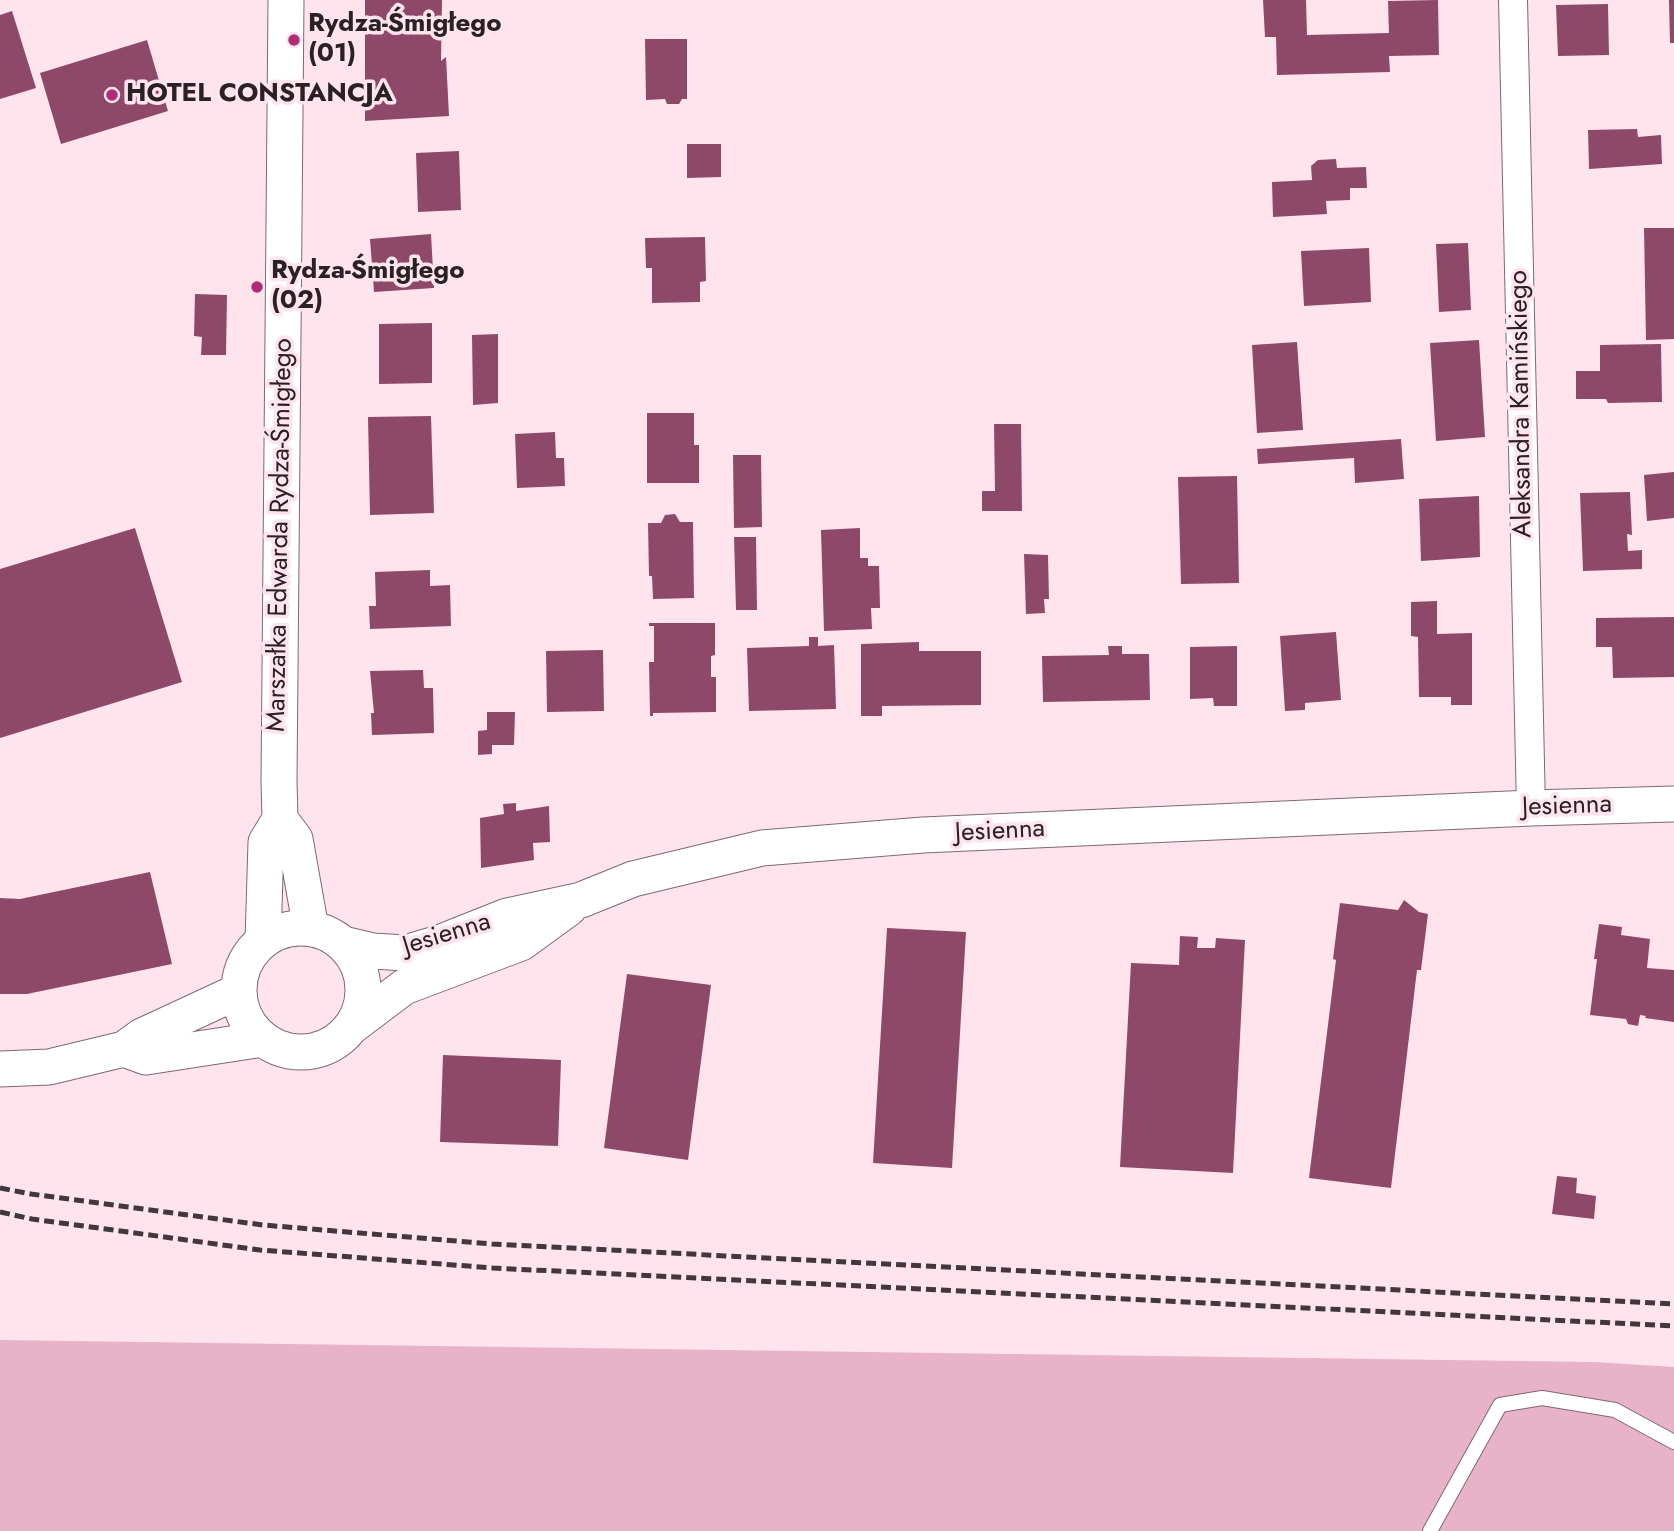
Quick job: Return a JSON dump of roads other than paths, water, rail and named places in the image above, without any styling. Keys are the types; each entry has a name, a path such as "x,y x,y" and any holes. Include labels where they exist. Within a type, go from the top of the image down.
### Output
{"street":[{"name":"Marszałka Edwarda Rydza-Śmigłego","path":"263,941 266,842 280,819 286,0"},
{"name":"Aleksandra Kamińskiego","path":"1513,0 1531,807"},
{"name":"Jesienna","path":"343,944 373,951 405,953 439,943 507,916 581,900 633,879 762,848 923,835 1531,807 1674,804"},
{"name":"Marszałka Edwarda Rydza-Śmigłego","path":"280,819 295,839 312,929"},
{"path":"351,1027 360,1011 364,992 362,974 355,957 343,944 329,934 294,928 276,933 251,953 243,967 239,991 244,1014 253,1030 263,1039 285,1050 303,1052 322,1049 338,1041 351,1027 404,987 521,943 581,900"},
{"path":"0,1069 50,1068 124,1049 142,1037 239,991"},
{"path":"124,1049 146,1057 263,1039"}],"lane":[{"path":"1430,1531 1500,1405 1542,1398 1615,1410 1674,1442"}],"railway":[{"path":"0,1188 263,1225 492,1244 1674,1304"},
{"path":"0,1212 32,1219 260,1250 493,1268 1674,1326"}],"place":[{"name":"Rydza-Śmigłego (01)","path":"294,40"},
{"name":"HOTEL CONSTANCJA","path":"112,95"},
{"name":"Rydza-Śmigłego (02)","path":"257,287"}]}
